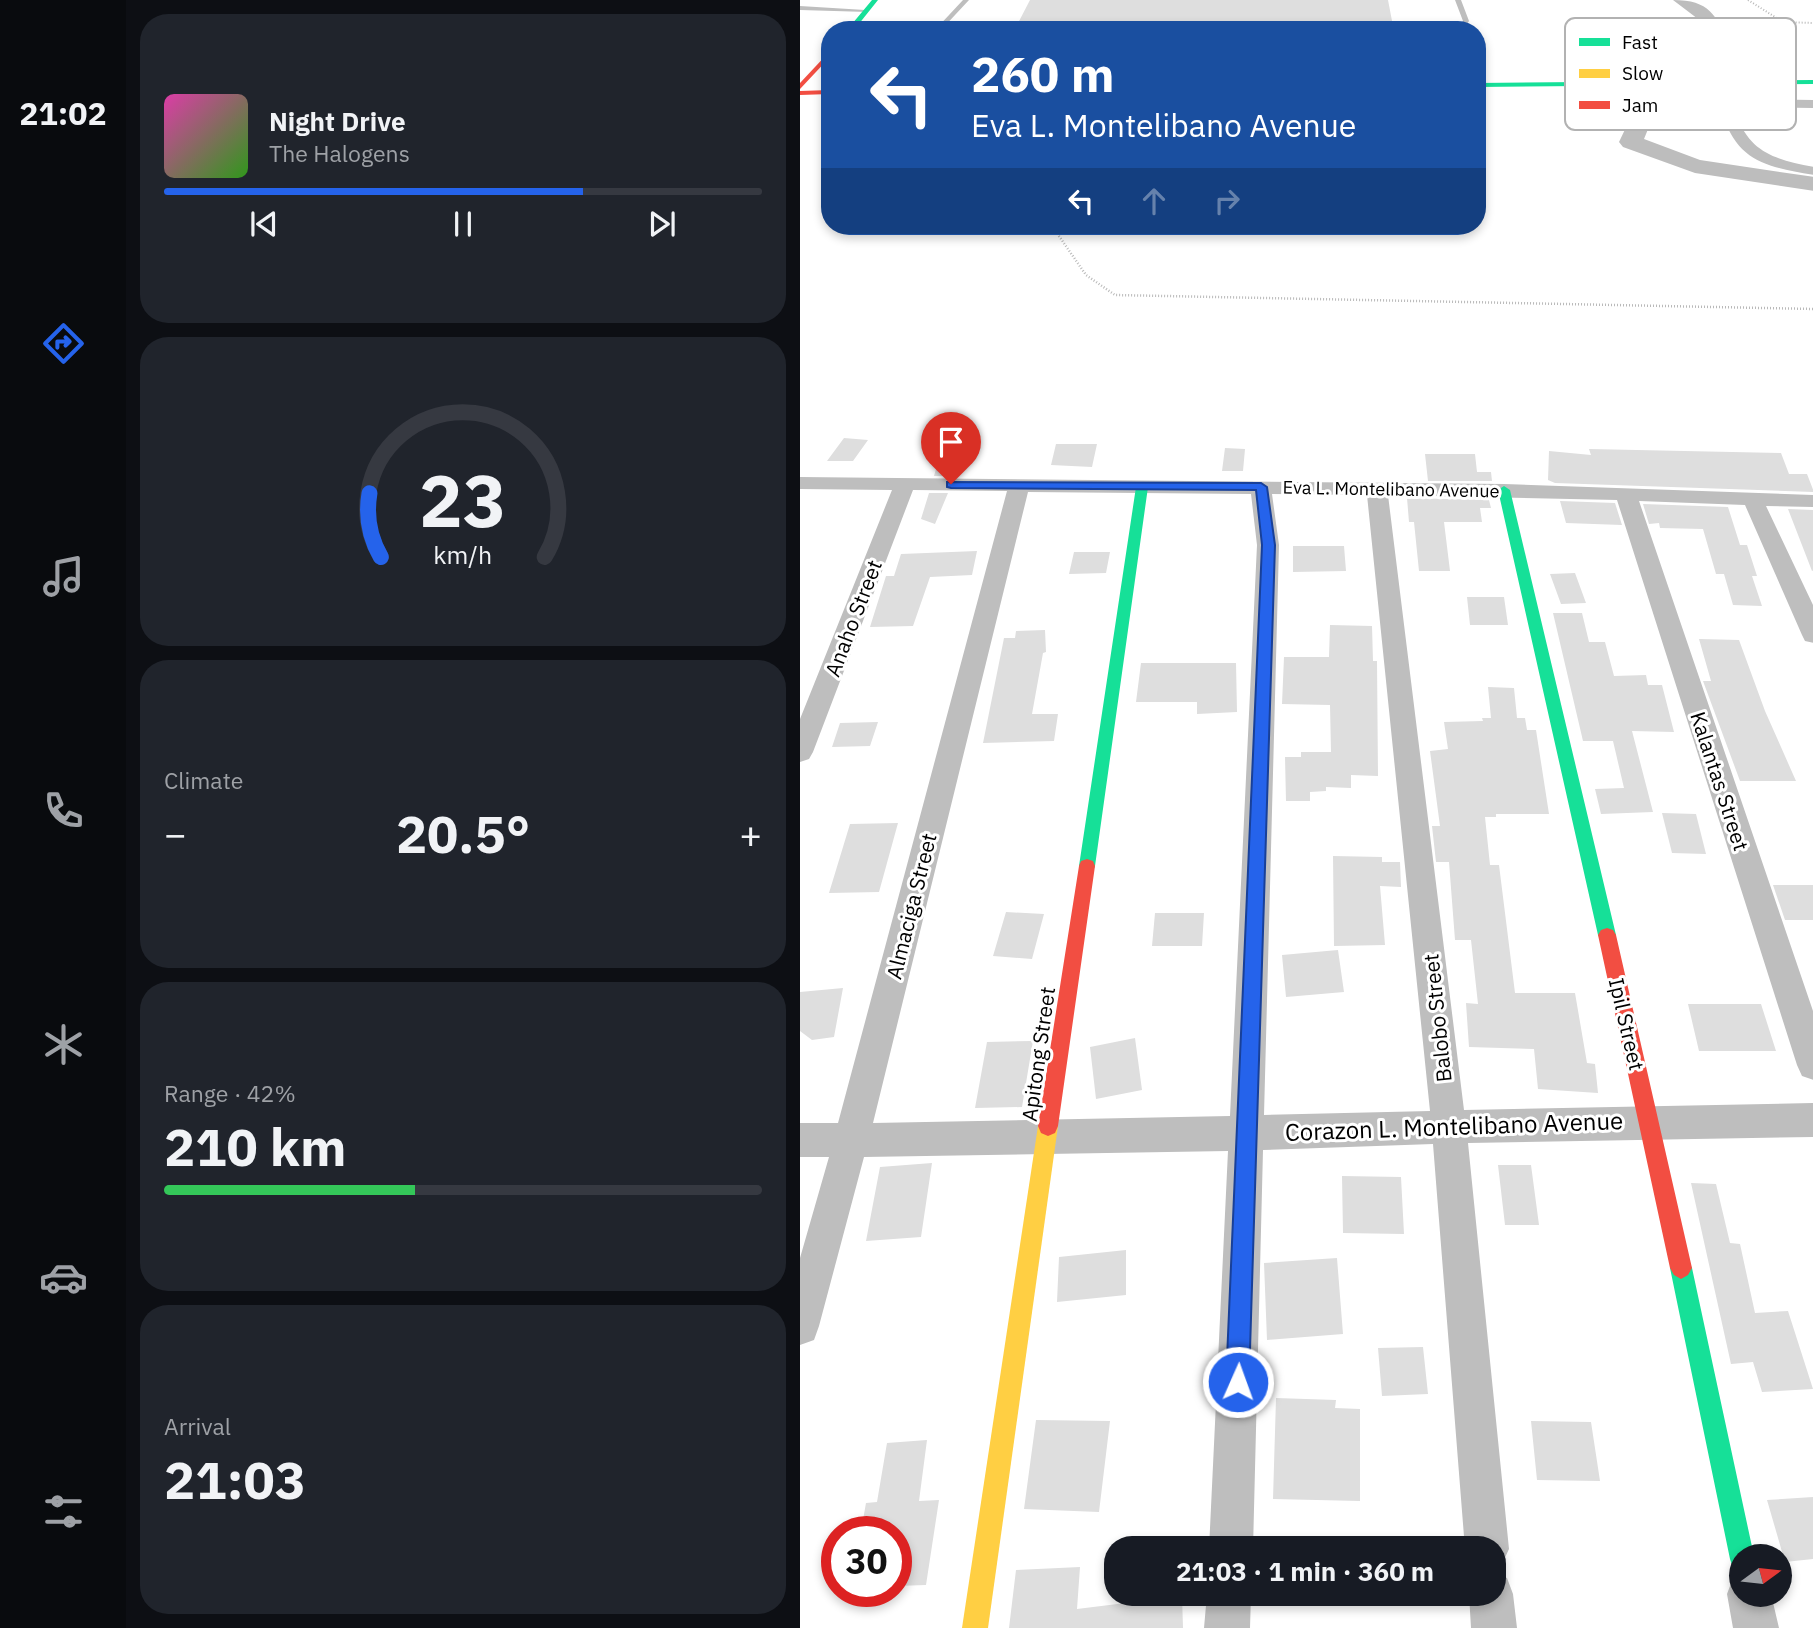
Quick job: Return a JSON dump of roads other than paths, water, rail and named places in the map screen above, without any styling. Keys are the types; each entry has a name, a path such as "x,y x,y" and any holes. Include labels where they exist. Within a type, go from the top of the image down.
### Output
{"main road":[{"path":"858,21 870,6"},
{"path":"800,87 821,63"},
{"path":"1486,85 1565,88"},
{"path":"800,87 821,87"},
{"path":"1486,91 1565,88"},
{"path":"800,93 821,92"},
{"name":"Apitong Street","path":"975,1628 1142,487"},
{"name":"Ipil Street","path":"1504,491 1650,1121 1739,1544"}],"street":[{"path":"1736,130 1742,146 1762,159 1813,172"},
{"name":"Eva L. Montelibano Avenue","path":"800,483 1504,491 1813,501"},
{"name":"Anaho Street","path":"800,752 905,484"},
{"name":"Almaciga Street","path":"800,1326 851,1140 1019,485"},
{"path":"1232,1536 1268,545 1261,487"},
{"name":"Balobo Street","path":"1377,489 1449,1128 1486,1536"},
{"name":"Kalantas Street","path":"1627,497 1813,1065"},
{"path":"1753,500 1813,635"},
{"name":"Corazon L. Montelibano Avenue","path":"800,1140 1047,1139 1650,1121 1813,1120"},
{"path":"1227,1628 1228,1606"},
{"path":"1492,1606 1494,1628"},
{"path":"1752,1607 1756,1628"}],"lane":[{"path":"946,21 966,0"},
{"path":"1458,0 1466,21"},
{"path":"800,8 870,6"}],"waterway":[{"path":"1682,0 1707,18"},
{"path":"1636,130 1631,142 1695,166 1814,184"}]}
